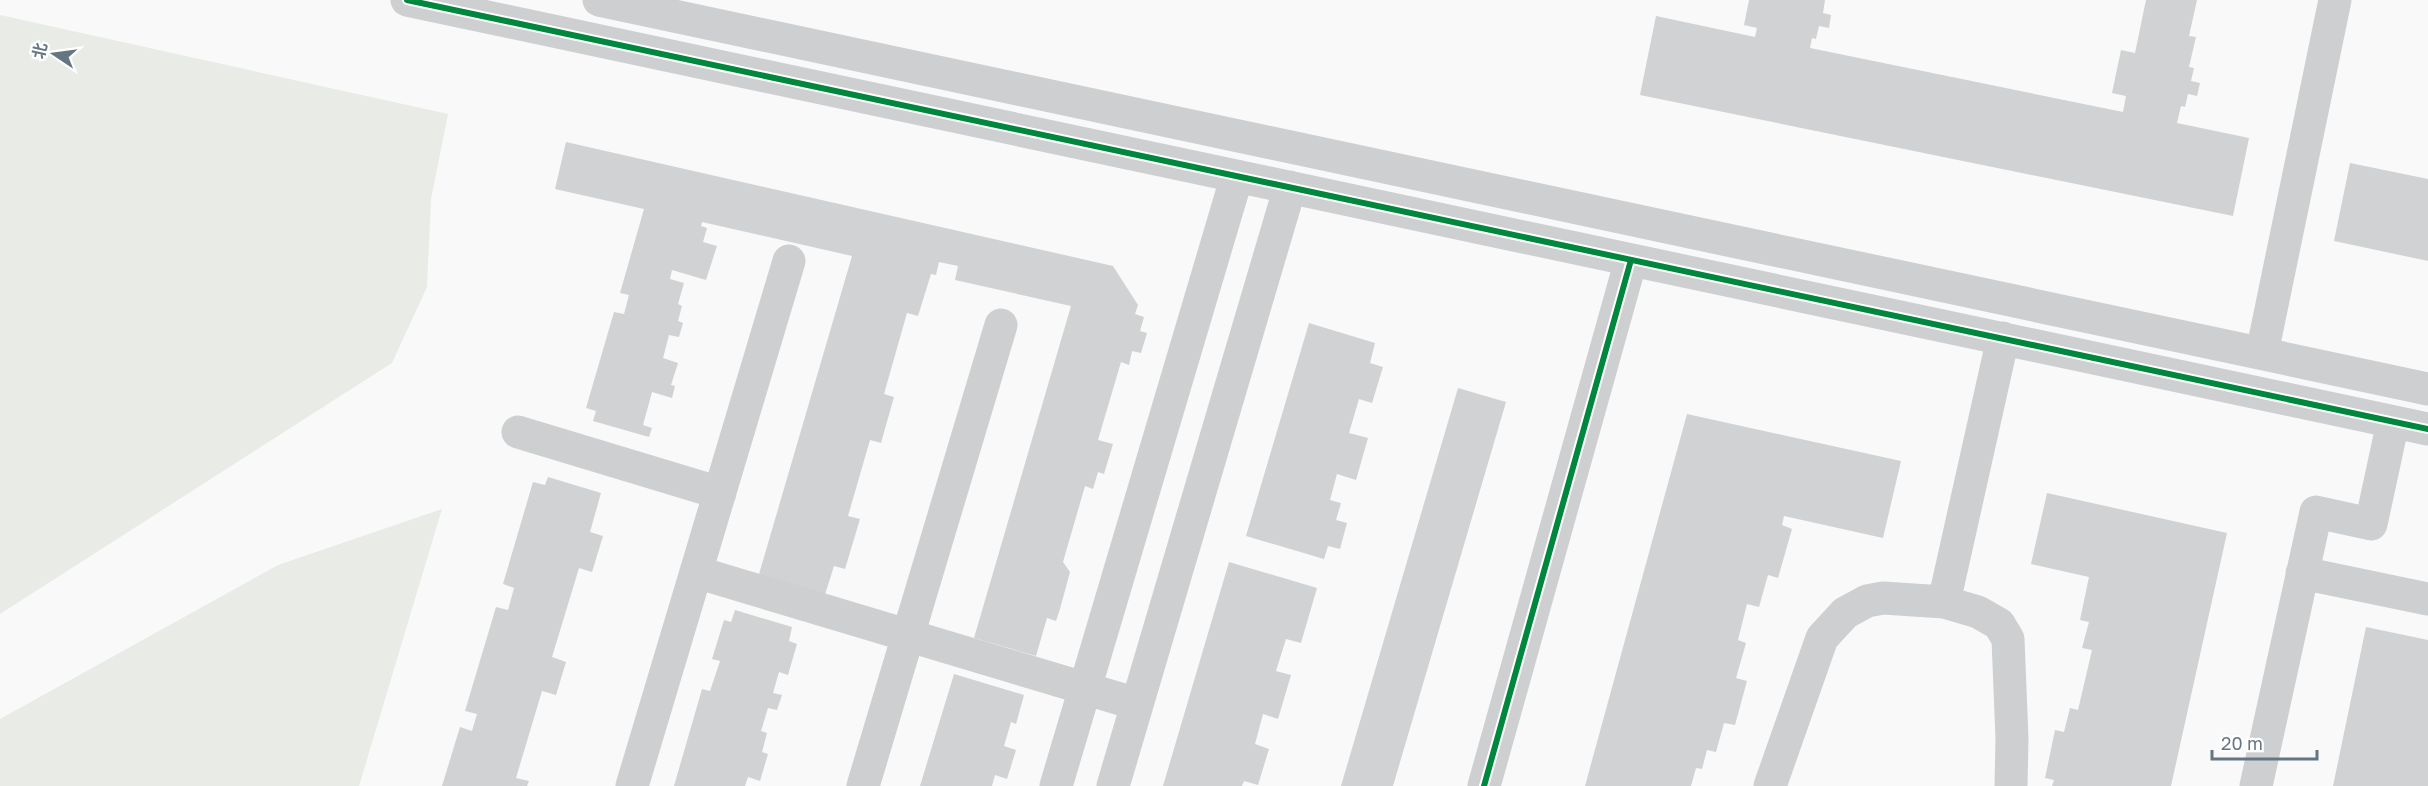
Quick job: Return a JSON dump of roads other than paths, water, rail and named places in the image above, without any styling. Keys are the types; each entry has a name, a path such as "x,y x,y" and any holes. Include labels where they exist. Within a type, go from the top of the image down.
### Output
{"street":[{"path":"407,0 2428,429"},
{"path":"599,0 2428,389"},
{"path":"2262,353 2335,0"},
{"path":"1056,786 1237,176"},
{"path":"1113,786 1290,187"},
{"path":"1484,786 1631,260"},
{"path":"632,786 789,261"},
{"path":"863,786 1001,325"},
{"path":"1944,602 2003,338"},
{"path":"2256,786 2316,513 2371,524 2393,422"},
{"path":"518,432 720,493"},
{"path":"696,572 1137,704"},
{"path":"2302,573 2428,600"},
{"path":"1770,786 1822,638 1845,613 1867,601 1883,598 1944,602 1978,612 1999,624 2008,639 2012,740 2011,786"}]}
